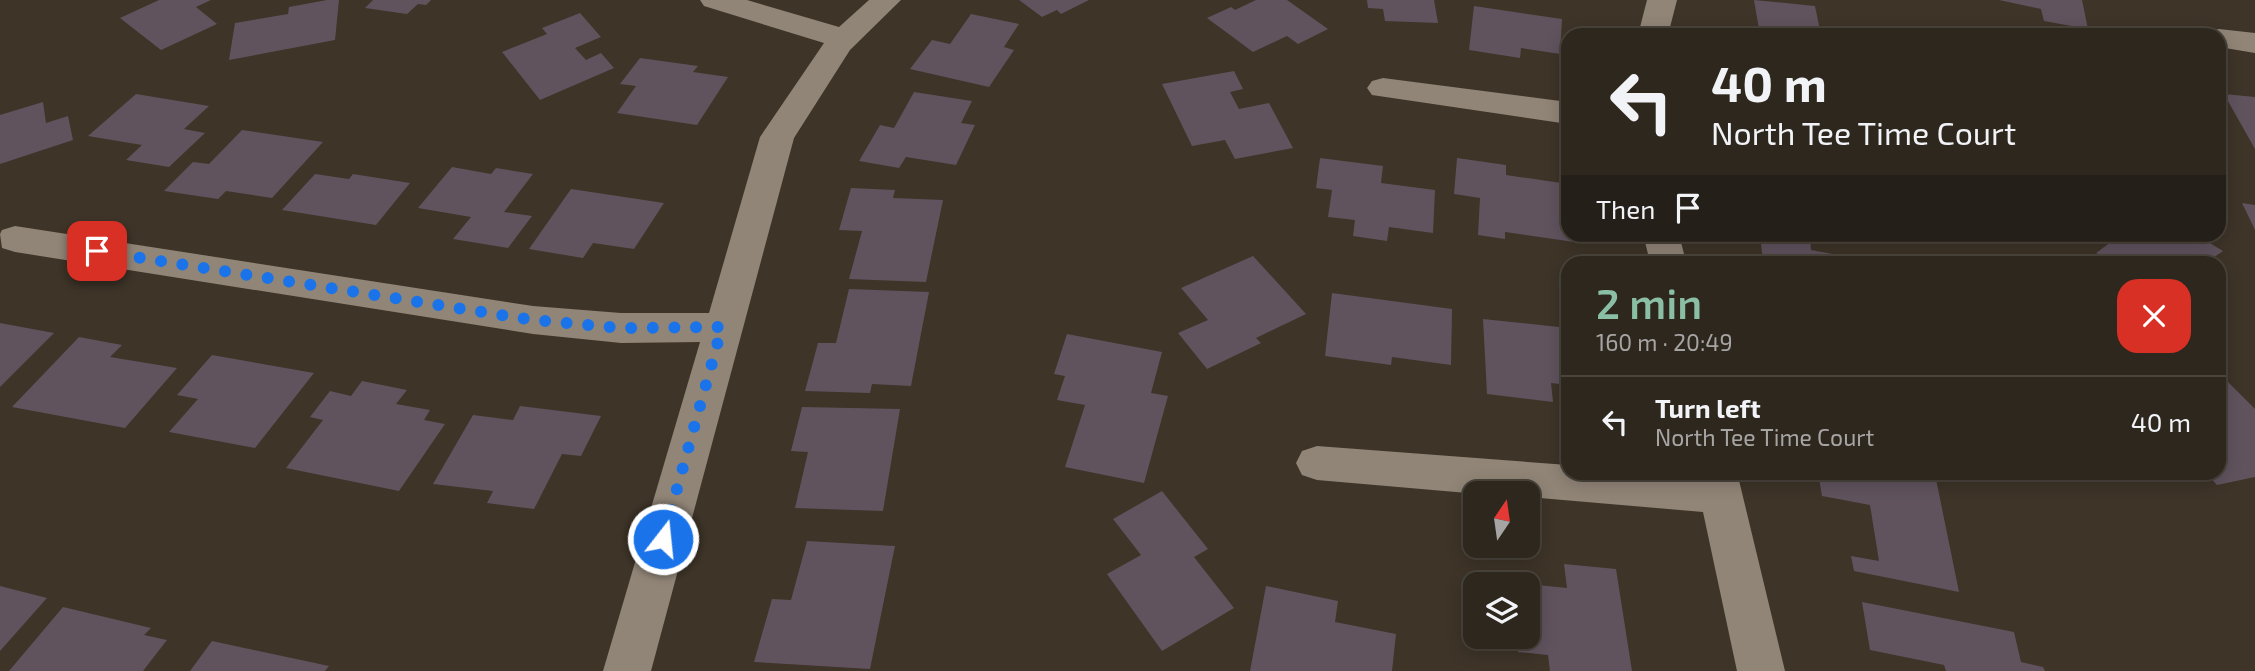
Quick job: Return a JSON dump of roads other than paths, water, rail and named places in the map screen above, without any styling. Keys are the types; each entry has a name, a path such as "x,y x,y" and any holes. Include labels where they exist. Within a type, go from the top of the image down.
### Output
{"street":[{"path":"715,0 845,39"},
{"path":"627,671 777,138 845,39 886,0"},
{"path":"1655,28 1662,0"},
{"path":"2226,39 2255,43"},
{"path":"1384,88 1561,112"},
{"path":"15,239 533,320 621,328 722,327"},
{"path":"1317,463 1561,476"},
{"path":"1642,480 1718,484 1761,671"}]}
